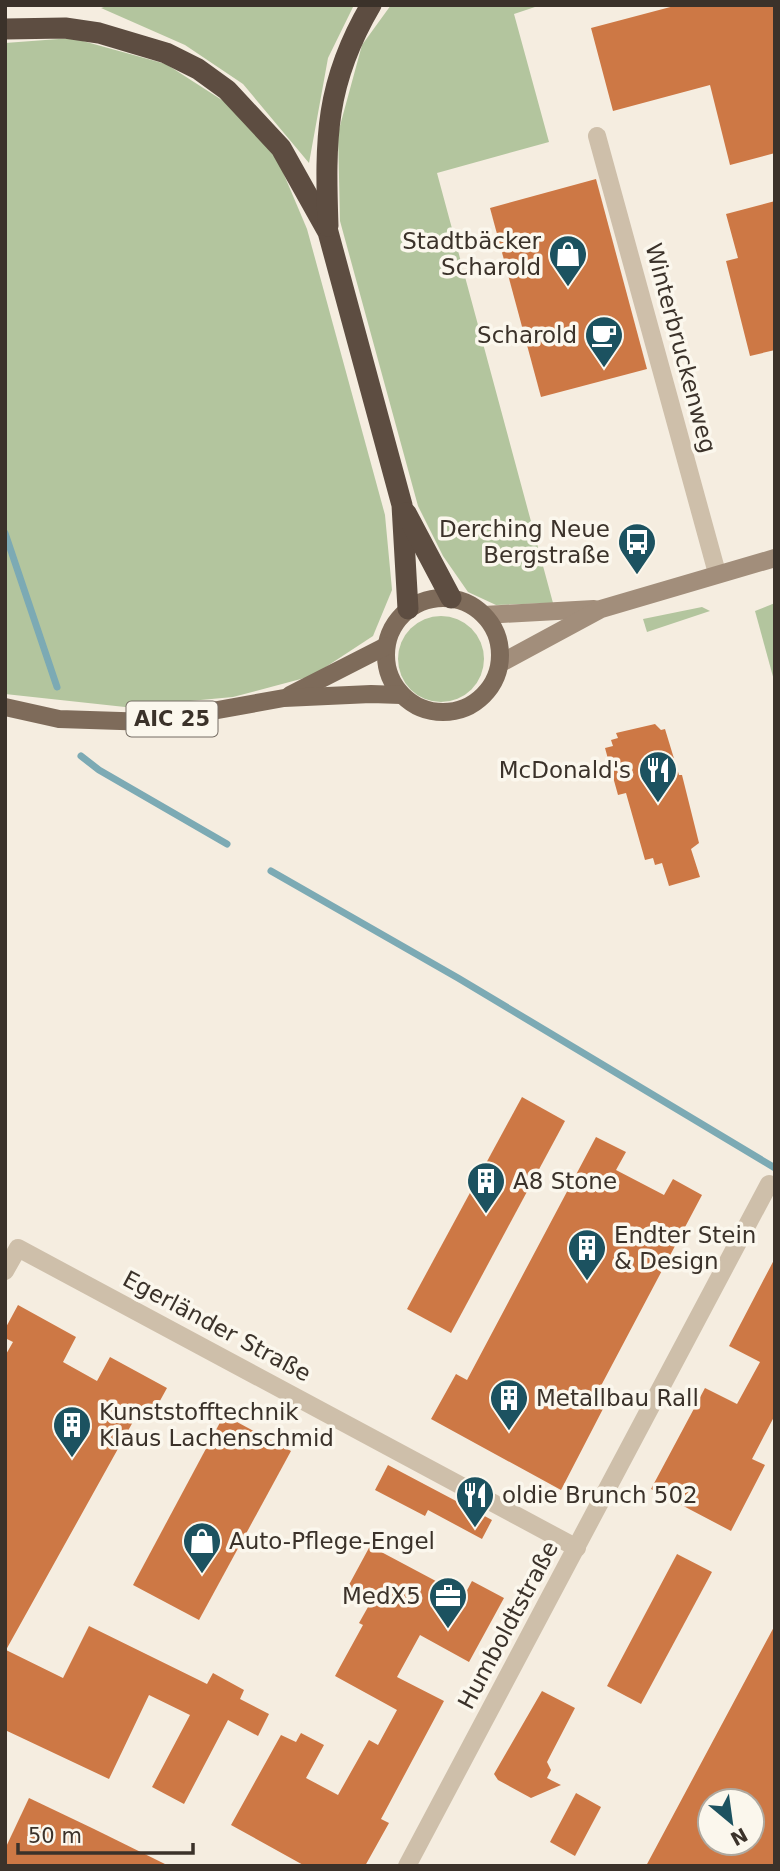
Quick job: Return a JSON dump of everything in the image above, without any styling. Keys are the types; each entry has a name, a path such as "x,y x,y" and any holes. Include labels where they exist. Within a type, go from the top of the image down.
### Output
{"highway":[{"path":"372,5 351,44 330,107 326,158 328,232 402,505 408,610"},
{"path":"5,29 65,28 99,33 142,44 198,69 236,98 281,148 328,232"},
{"path":"402,505 451,598"}],"main road":[{"path":"436,598 451,598 469,604 484,614 495,629 500,645 501,663 495,681 485,696 470,707 452,713 433,713 416,706 401,695 388,672 386,646 398,620 408,610 436,598"},
{"name":"AIC 25","path":"284,698 386,646"},
{"name":"AIC 25","path":"5,707 59,719 151,722 284,698 401,695"}],"street":[{"name":"Winterbruckenweg","path":"597,136 717,573"},
{"path":"501,663 601,608 775,558"},
{"path":"484,614 601,608"},
{"name":"Humboldtstraße","path":"407,1866 769,1184"},
{"name":"Egerländer Straße","path":"5,1271 18,1248 577,1548"}],"green space":[{"path":"110,5 354,5 328,58 309,163 243,84 185,45 101,8"},
{"path":"391,5 541,5 514,14 549,142 437,173 553,603 496,605 468,592 443,556 418,506 340,221 338,133 362,45"},
{"path":"72,38 166,64 225,102 277,158 307,229 385,515 392,590 373,636 312,676 233,697 125,707 5,694 5,43"},
{"path":"775,603 775,684 755,611"},
{"path":"702,607 710,611 647,632 643,619"},
{"path":"441,616 465,623 477,635 484,659 477,683 465,695 441,702 417,695 405,683 398,659 405,635 417,623"}],"building":[{"path":"678,5 775,5 775,153 730,165 710,85 613,111 591,28"},
{"name":"Stadtbäcker Scharold","path":"596,179 647,369 541,397 490,208"},
{"path":"775,201 775,350 750,356 726,261 738,258 726,214"},
{"name":"McDonald's","path":"655,724 661,730 665,729 679,775 682,775 699,843 691,849 700,877 669,886 662,863 655,865 653,858 645,860 626,793 618,795 605,748 613,746 611,740 618,738 616,733"},
{"name":"A8 Stone","path":"522,1097 565,1121 451,1333 407,1309"},
{"name":"Endter Stein & Design","path":"596,1137 626,1152 616,1170 664,1195 673,1179 702,1195 594,1399 605,1405 561,1490 431,1419 456,1374 467,1380"},
{"path":"775,1258 775,1415 752,1459 765,1465 731,1531 651,1489 705,1388 737,1404 760,1362 729,1346"},
{"path":"18,1305 76,1337 63,1362 97,1381 110,1357 167,1388 151,1417 139,1411 6,1650 63,1678 89,1626 207,1684 213,1673 244,1690 240,1699 269,1714 258,1736 228,1720 184,1804 152,1787 190,1715 149,1695 109,1779 5,1730 5,1356 13,1342 5,1338 5,1329"},
{"path":"224,1415 291,1451 199,1620 133,1585"},
{"path":"388,1465 492,1520 482,1539 428,1510 425,1516 375,1490"},
{"path":"370,1546 464,1596 472,1581 504,1598 469,1662 420,1635 397,1677 444,1701 381,1819 389,1823 365,1866 305,1866 231,1825 281,1735 296,1742 301,1733 324,1745 306,1778 338,1795 369,1740 378,1745 397,1710 335,1676 363,1625 359,1623 368,1607 344,1594"},
{"path":"677,1554 712,1572 641,1704 607,1686"},
{"path":"775,1625 775,1866 646,1866"},
{"path":"542,1691 575,1708 547,1762 551,1770 547,1778 561,1785 531,1798 498,1780 494,1774"},
{"path":"576,1793 601,1807 575,1856 550,1842"},
{"path":"29,1798 169,1866 5,1866 5,1849"}],"waterway":[{"path":"5,533 57,687"},
{"path":"81,756 99,770 227,844"},
{"path":"271,871 458,978 775,1168"}],"place":[{"name":"Stadtbäcker Scharold","path":"568,288"},
{"name":"Scharold","path":"604,369"},
{"name":"Derching Neue Bergstraße","path":"637,576"},
{"name":"McDonald's","path":"658,804"},
{"name":"A8 Stone","path":"486,1215"},
{"name":"Endter Stein & Design","path":"587,1282"},
{"name":"Metallbau Rall","path":"509,1432"},
{"name":"Kunststofftechnik Klaus Lachenschmid","path":"72,1459"},
{"name":"oldie Brunch 502","path":"475,1529"},
{"name":"Auto-Pflege-Engel","path":"202,1575"},
{"name":"MedX5","path":"448,1630"}]}
